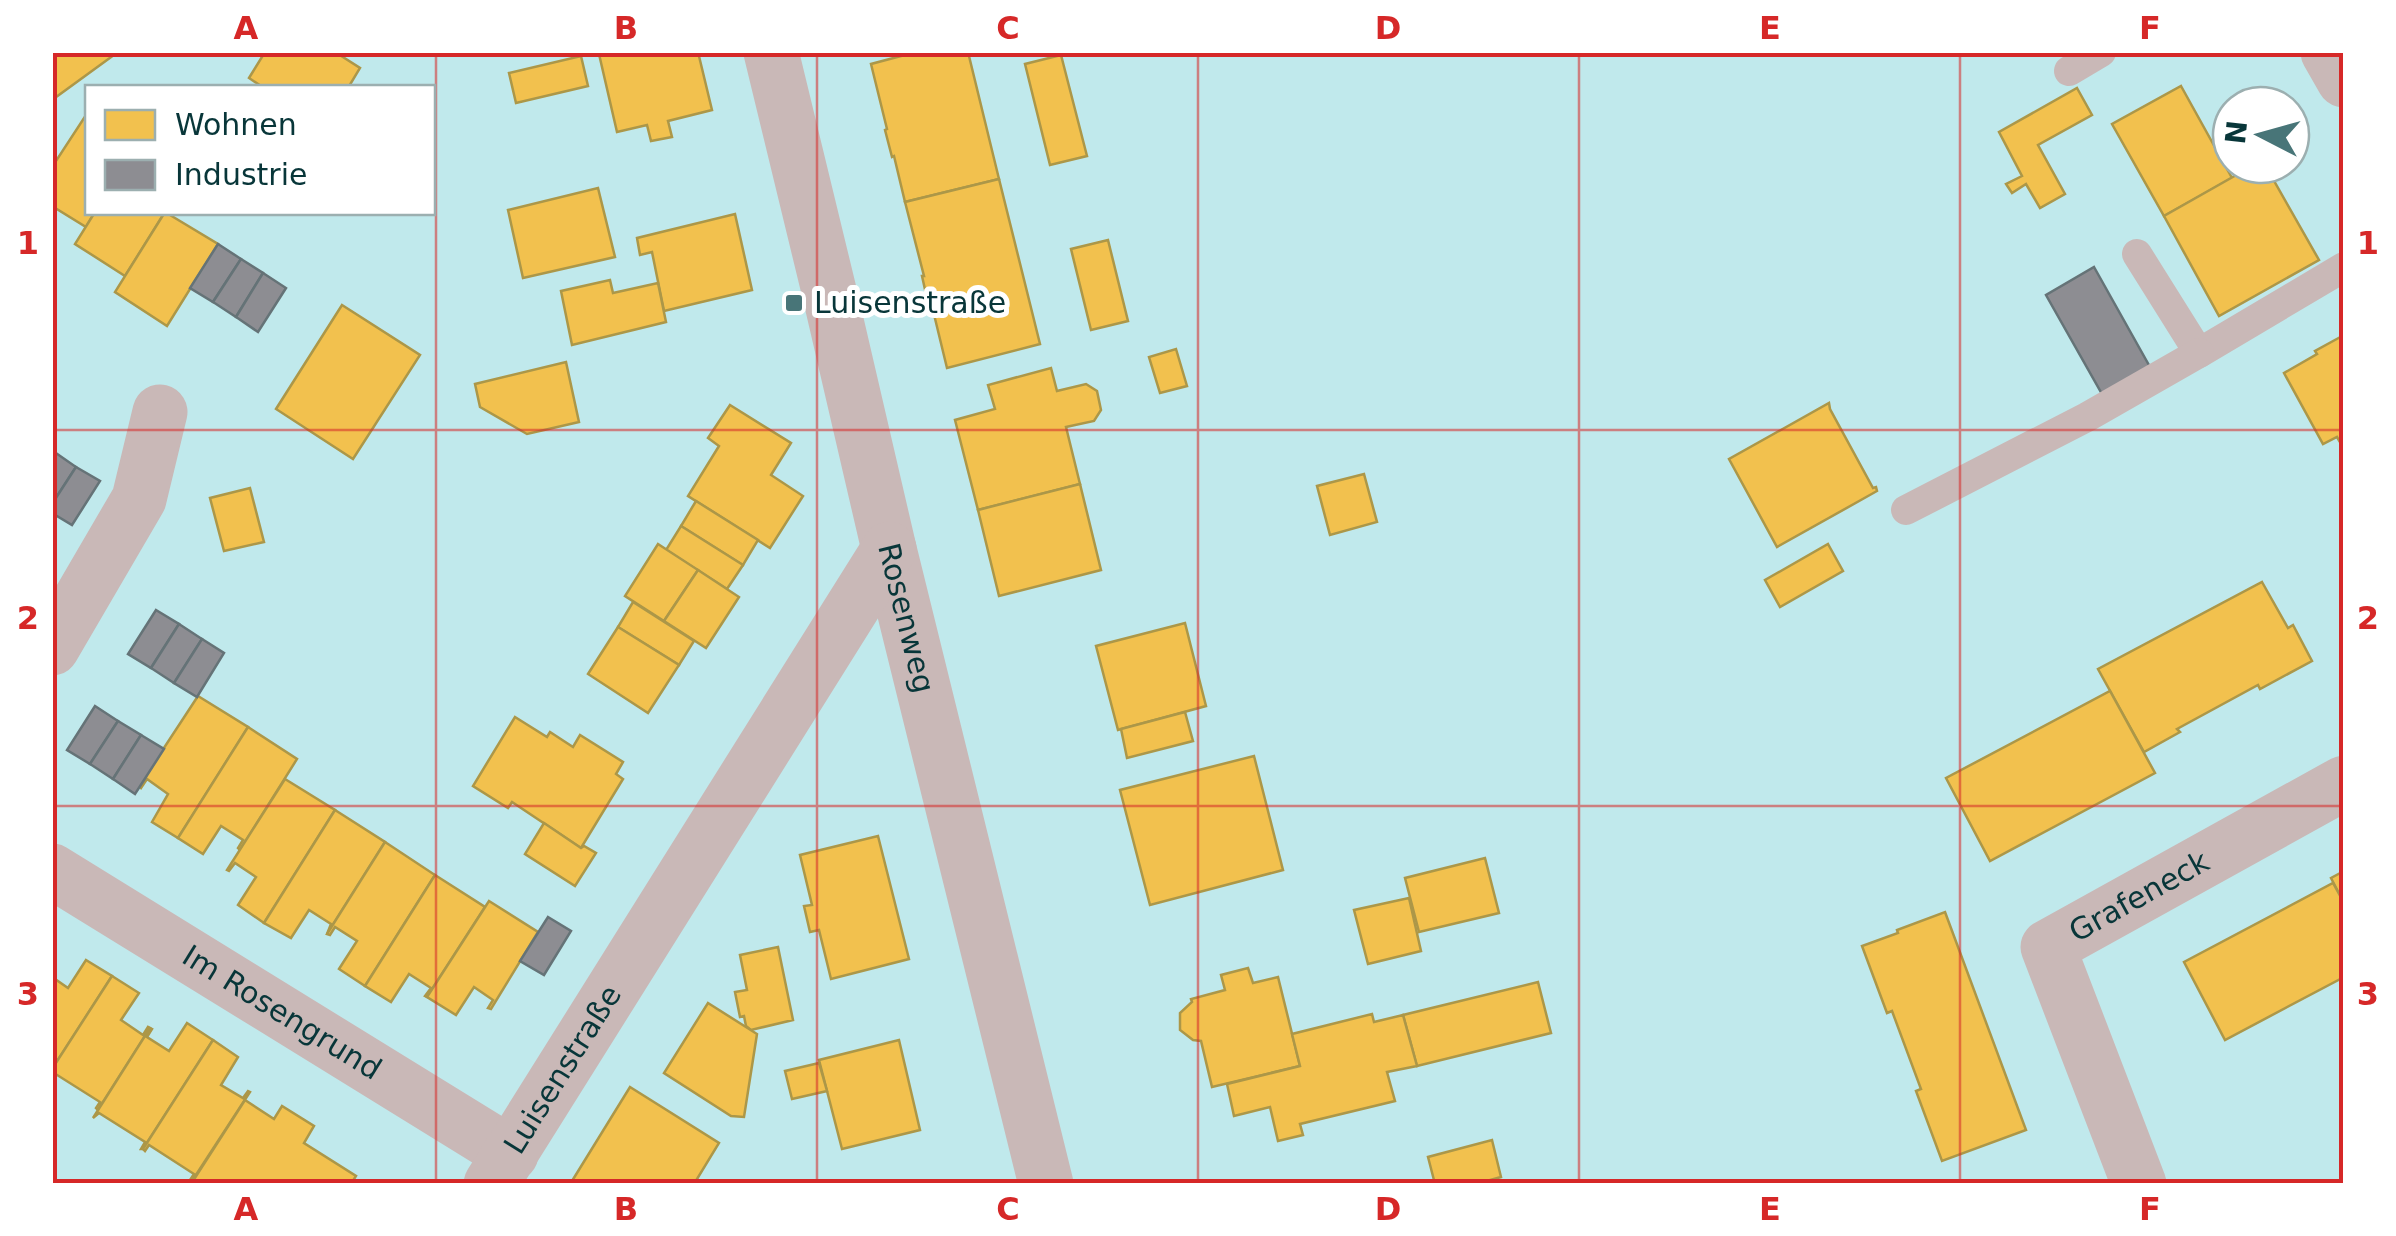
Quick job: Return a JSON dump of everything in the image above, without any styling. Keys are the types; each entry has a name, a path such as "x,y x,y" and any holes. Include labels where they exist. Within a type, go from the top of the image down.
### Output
{"street":[{"name":"Rosenweg","path":"770,52 1046,1184"},
{"path":"2328,52 2344,80"},
{"path":"52,648 139,498 160,412"},
{"name":"Luisenstraße","path":"501,1169 889,549"},
{"name":"Grafeneck","path":"2139,1184 2048,947 2344,783"},
{"name":"Im Rosengrund","path":"52,871 501,1169"}],"lane":[{"path":"2069,71 2101,52"},
{"path":"2137,254 2199,353"},
{"path":"1906,510 2087,416 2344,267"}],"building: Wohnen":[{"path":"52,52 118,52 52,100"},
{"path":"265,52 335,52 360,68 350,85 260,85 249,78"},
{"path":"698,52 712,110 668,121 672,137 651,141 647,125 617,132 599,54"},
{"path":"916,52 968,52 999,179 905,202 871,64"},
{"path":"1061,55 1087,156 1050,165 1025,64"},
{"path":"581,56 588,86 516,103 509,73"},
{"path":"2181,86 2211,140 2211,185 2219,185 2164,216 2112,124"},
{"path":"2077,88 2092,115 2038,145 2065,194 2040,208 2026,184 2012,193 2006,184 2022,176 1999,132"},
{"path":"85,117 85,215 93,215 86,227 52,206 52,167"},
{"path":"999,179 1040,344 947,368 905,202"},
{"path":"2219,185 2276,185 2319,260 2219,316 2164,216"},
{"path":"598,188 615,257 523,278 508,210"},
{"path":"735,214 752,290 664,311 652,252 640,255 637,238"},
{"path":"93,215 163,215 125,276 75,244"},
{"path":"163,215 170,215 218,244 167,326 115,292"},
{"path":"1108,240 1128,321 1091,330 1071,249"},
{"path":"610,280 613,293 658,283 666,322 572,345 561,291"},
{"path":"342,305 420,355 353,459 276,409"},
{"path":"2344,335 2344,449 2337,437 2323,444 2284,373"},
{"path":"1176,349 1187,386 1160,393 1149,357"},
{"path":"566,362 579,422 527,434 480,407 475,384"},
{"path":"1051,368 1057,391 1086,384 1097,391 1101,410 1094,421 1066,427 1080,484 978,510 955,420 995,409 988,385"},
{"path":"1829,403 1877,491 1777,547 1729,459"},
{"path":"730,405 791,443 771,475 803,496 770,548 688,496 719,446 708,438"},
{"path":"1364,474 1377,522 1330,535 1317,486"},
{"path":"1080,484 1101,570 999,596 978,510"},
{"path":"250,488 264,542 224,551 210,498"},
{"path":"696,501 758,540 743,565 681,526"},
{"path":"681,526 743,565 727,589 666,550"},
{"path":"658,544 698,570 664,621 625,596"},
{"path":"1828,544 1843,571 1780,607 1765,580"},
{"path":"698,570 739,597 706,648 664,621"},
{"path":"2262,582 2288,628 2293,625 2312,661 2260,689 2258,685 2177,729 2180,732 2144,752 2098,669"},
{"path":"633,602 694,641 679,665 618,627"},
{"path":"1185,623 1206,706 1118,730 1096,646"},
{"path":"618,627 679,665 648,713 588,674"},
{"path":"2110,691 2155,773 1990,861 1946,778"},
{"path":"198,696 248,727 178,838 152,822 168,794 147,779 139,786"},
{"path":"1185,712 1193,741 1127,758 1121,729"},
{"path":"515,717 547,737 550,732 573,747 580,735 623,762 616,774 623,779 581,848 512,802 508,808 473,786"},
{"path":"248,727 297,759 240,850 243,840 221,826 203,854 178,838"},
{"path":"1254,756 1283,870 1150,905 1120,790"},
{"path":"285,779 335,810 264,923 238,905 256,877 235,863 227,870"},
{"path":"335,810 385,842 327,934 331,924 309,910 291,938 264,923"},
{"path":"544,823 581,848 596,853 575,886 525,854"},
{"path":"878,836 909,959 831,979 819,930 810,932 804,906 812,905 800,855"},
{"path":"385,842 435,875 365,986 339,969 357,941 335,927 327,934"},
{"path":"1485,858 1499,913 1419,932 1405,878"},
{"path":"2344,871 2344,903 2331,878"},
{"path":"435,875 485,907 427,997 431,988 409,974 391,1002 365,986"},
{"path":"2333,883 2344,903 2344,977 2225,1040 2184,962"},
{"path":"1409,898 1421,951 1368,964 1354,910"},
{"path":"489,901 538,932 491,1009 488,1008 493,1000 474,987 456,1015 427,997"},
{"path":"1945,912 2026,1130 1942,1161 1892,1011 1887,1013 1862,946"},
{"path":"778,947 793,1020 751,1030 744,1016 740,1017 735,992 747,990 740,955"},
{"path":"86,960 112,976 52,1069 52,977 68,988"},
{"path":"1248,968 1253,983 1278,977 1300,1066 1212,1087 1201,1041 1180,1030 1180,1013 1191,999 1225,990 1221,975"},
{"path":"112,976 139,993 121,1020 143,1035 150,1028 98,1110 100,1102 52,1075 52,1069"},
{"path":"1538,982 1551,1033 1417,1066 1403,1015"},
{"path":"708,1003 757,1034 744,1117 731,1116 664,1073"},
{"path":"1372,1014 1374,1022 1403,1015 1417,1066 1387,1072 1395,1101 1300,1124 1303,1135 1278,1141 1270,1107 1234,1116 1227,1084 1300,1066 1292,1034"},
{"path":"187,1023 213,1040 141,1149 145,1142 99,1113 93,1118 150,1028 147,1037 169,1051"},
{"path":"213,1040 238,1057 221,1085 243,1098 250,1092 192,1181 194,1174 149,1145 143,1149"},
{"path":"899,1040 920,1130 842,1149 819,1060"},
{"path":"819,1063 827,1091 792,1099 785,1071"},
{"path":"630,1087 719,1143 694,1184 572,1181"},
{"path":"245,1100 274,1119 282,1106 314,1126 304,1143 356,1176 351,1184 191,1184"},
{"path":"1492,1140 1501,1177 1476,1184 1435,1184 1428,1157"}],"building: Industrie":[{"path":"218,244 241,259 213,302 190,288"},
{"path":"241,259 263,273 236,317 213,302"},
{"path":"2094,267 2150,367 2102,394 2046,295"},
{"path":"263,273 286,288 258,332 236,317"},
{"path":"52,451 76,467 52,504"},
{"path":"76,467 100,481 72,525 52,513 52,504"},
{"path":"156,610 179,624 151,668 128,654"},
{"path":"179,624 202,639 174,683 151,668"},
{"path":"202,639 224,653 197,697 174,683"},
{"path":"95,706 118,721 90,764 67,750"},
{"path":"118,721 141,735 113,779 90,764"},
{"path":"141,735 164,749 135,794 113,779"},
{"path":"548,917 571,931 544,975 520,961"}],"place":[{"name":"Luisenstraße","path":"794,303"}]}
